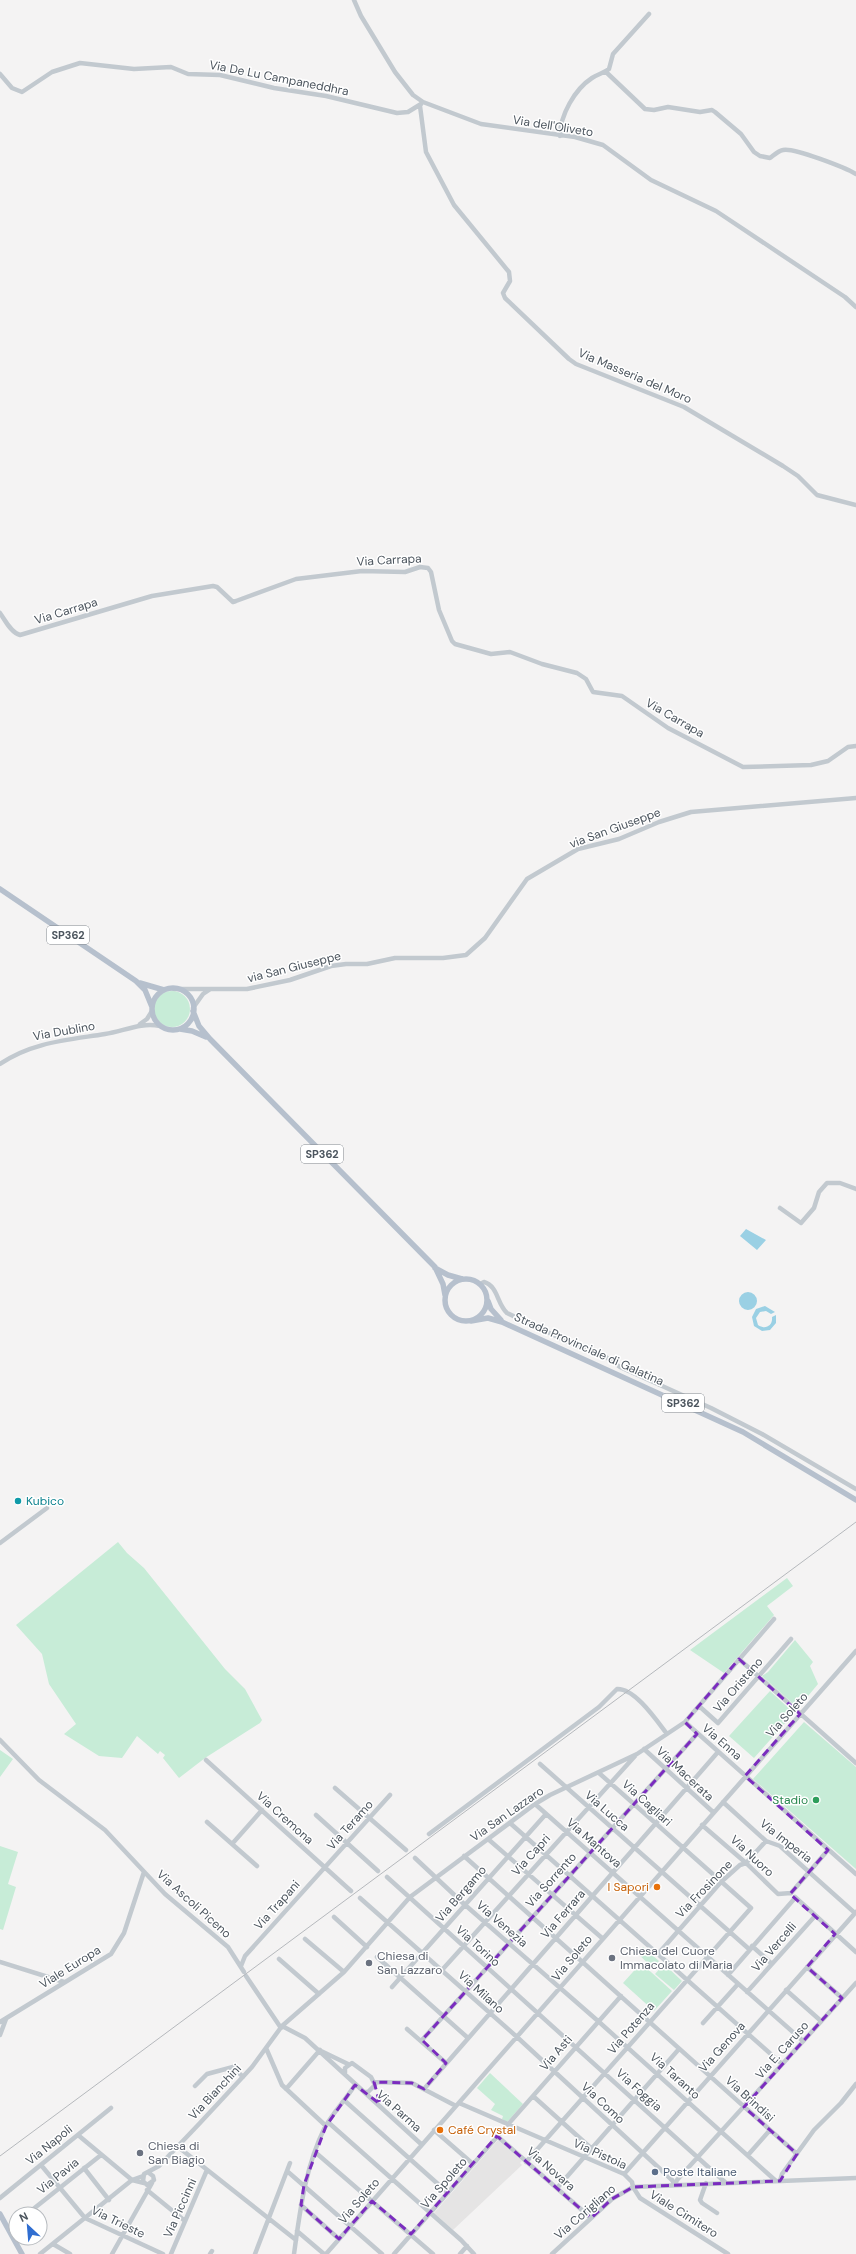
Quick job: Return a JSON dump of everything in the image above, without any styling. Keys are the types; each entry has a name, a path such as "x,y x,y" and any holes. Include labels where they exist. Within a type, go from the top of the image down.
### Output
{"main road":[{"name":"SP362","path":"0,889 136,981 150,988 165,990 174,989"},
{"name":"SP362","path":"136,981 148,994 152,1009 160,1026"},
{"name":"Strada Provinciale di Galatina","path":"174,989 185,993 192,1002 199,1026 210,1039 435,1267 448,1275 463,1279 470,1279 480,1284 486,1292 491,1308 502,1322"},
{"path":"152,1009 156,997 165,990"},
{"path":"180,1029 189,1022 193,1009"},
{"name":"Strada Provinciale di Galatina","path":"160,1026 166,1029 192,1031 210,1039"},
{"name":"Strada Provinciale di Galatina","path":"435,1267 443,1284 447,1309 457,1320 471,1321 488,1318 502,1322 708,1414 743,1432 856,1500"},
{"path":"445,1295 450,1286 463,1279"},
{"path":"471,1321 483,1313 488,1300"},
{"path":"0,2214 8,2227"}],"street":[{"name":"Via dell'Oliveto","path":"354,0 361,16 395,72 421,104 481,124 586,140 603,145 642,174 716,211 845,297 856,307"},
{"path":"560,136 560,127 574,95 592,78 606,72 609,69 613,54 649,14"},
{"name":"Via De Lu Campaneddhra","path":"0,74 12,88 22,92 52,72 80,63 134,69 171,67 188,74 220,75 274,88 326,96 391,112 403,113 421,104"},
{"path":"606,72 645,109 650,110 668,107 700,112 712,110 741,134 760,156 770,158 782,150 787,149 812,156 856,174"},
{"name":"Via Masseria del Moro","path":"421,104 426,152 459,213 509,272 511,277 510,281 503,293 506,298 569,359 588,370 684,407 783,466 798,476 817,495 856,505"},
{"name":"Via Carrapa","path":"0,613 12,629 20,635 152,596 213,586 217,587 233,602 296,579 362,571 405,572 420,567 428,568 431,572 439,610 450,637 455,644 491,654 510,652 542,664 577,673 586,679 593,692 622,696 668,728 736,765 749,768 811,765 828,761 848,747 856,746"},
{"name":"via San Giuseppe","path":"174,989 247,990 346,964 367,964 395,958 444,958 466,955 485,938 527,879 578,850 619,839 658,822 691,812 856,798"},
{"path":"193,1009 203,994 211,989"},
{"path":"136,1027 147,1019 152,1009"},
{"name":"Via Dublino","path":"0,1064 29,1048 136,1027 144,1024 160,1026"},
{"path":"780,1208 801,1223 814,1208 819,1192 827,1183 840,1183 856,1189"},
{"path":"480,1284 484,1282 489,1283 500,1305 507,1313 577,1346 596,1352 620,1367 711,1408 762,1434 856,1489"},
{"path":"708,1414 711,1408"},
{"path":"0,1542 47,1508"},
{"name":"Via San Lazzaro","path":"282,2027 344,1972 410,1897 436,1877 535,1804 637,1754 684,1722 774,1619"},
{"name":"Via Oristano","path":"699,1706 718,1723 791,1639"},
{"name":"Via Soleto","path":"325,2254 856,1651"},
{"path":"739,1659 856,1763"},
{"path":"429,1834 599,1707 617,1689 628,1692 646,1706 667,1734"},
{"name":"Via Enna","path":"684,1722 856,1874"},
{"name":"Via Sorrento","path":"422,2040 697,1734"},
{"name":"Via Ascoli Piceno","path":"0,1740 39,1780 111,1835 165,1894 219,1939 233,1954 282,2027"},
{"name":"Via Macerata","path":"644,1749 713,1812"},
{"name":"Via Ferrara","path":"424,2090 532,1964 718,1752"},
{"name":"Via Capri","path":"442,1970 545,1854 637,1754"},
{"name":"Via Cremona","path":"206,1760 352,1891"},
{"name":"Via Lucca","path":"540,1764 565,1788 729,1932 772,1964"},
{"name":"Via Cagliari","path":"598,1773 751,1908"},
{"path":"334,1788 406,1850"},
{"name":"Via Teramo","path":"325,1868 390,1795"},
{"name":"Via Imperia","path":"723,1802 766,1841 780,1846 856,1912"},
{"name":"Via Mantova","path":"535,1804 803,2041"},
{"path":"232,1844 262,1810"},
{"name":"Via Bergamo","path":"392,1988 487,1878 546,1814"},
{"path":"316,1815 378,1870"},
{"path":"208,1822 257,1866"},
{"path":"510,1823 782,2064"},
{"name":"Via Nuoro","path":"702,1825 746,1863 778,1894 791,1893"},
{"path":"488,1839 602,1938"},
{"name":"Via Frosinone","path":"658,1954 721,1882 740,1865 746,1863 766,1841"},
{"path":"828,1850 791,1893 856,1952"},
{"name":"Via Brindisi","path":"464,1856 797,2154"},
{"name":"Via Venezia","path":"415,1858 464,1904 560,1988"},
{"name":"Via Trapani","path":"241,1966 245,1956 325,1868"},
{"name":"Viale Europa","path":"0,2022 111,1954 124,1933 144,1872"},
{"name":"Via Torino","path":"387,1877 538,2013"},
{"name":"Via Milano","path":"360,1898 516,2037"},
{"path":"728,1975 795,1898"},
{"name":"Via Potenza","path":"526,2162 751,1908"},
{"name":"Via Genova","path":"624,2174 856,1912"},
{"name":"Via Vercelli","path":"747,1992 815,1916"},
{"path":"334,1917 367,1947"},
{"path":"305,1939 344,1972"},
{"path":"233,1954 245,1956"},
{"path":"377,1957 468,2038"},
{"path":"279,1959 319,1994"},
{"path":"0,1962 64,1982"},
{"path":"807,1967 842,1998"},
{"name":"Via E. Caruso","path":"675,2185 698,2157 856,1983"},
{"path":"703,2023 738,1984"},
{"name":"Via Taranto","path":"560,1988 778,2181"},
{"path":"786,1990 821,2021"},
{"name":"Via Asti","path":"508,2125 553,2071 621,1996"},
{"name":"Via Foggia","path":"538,2013 635,2099 726,2183"},
{"path":"0,2035 6,2019"},
{"path":"282,2027 305,2038 320,2050 338,2057 348,2064 352,2063 360,2067 371,2077 374,2082 372,2089 364,2092"},
{"name":"Via Bianchini","path":"159,2166 242,2077 282,2027"},
{"path":"407,2029 422,2040 446,2063"},
{"name":"Via Como","path":"516,2037 642,2152 675,2185"},
{"path":"266,2048 286,2089 392,2179 474,2254"},
{"path":"557,2188 679,2049"},
{"path":"286,2089 320,2050"},
{"name":"Via Parma","path":"320,2050 339,2071 345,2074 355,2085 421,2144"},
{"path":"345,2074 345,2068 348,2064"},
{"path":"195,2086 207,2074 233,2067 242,2077"},
{"name":"Via Pistoia","path":"374,2082 412,2083 424,2090 624,2174 632,2182 633,2187 856,2178"},
{"path":"778,2181 814,2130 841,2103 856,2084"},
{"path":"294,2254 304,2186 314,2152 328,2124 355,2085"},
{"path":"533,2096 592,2148"},
{"path":"345,2101 448,2193"},
{"name":"Via Napoli","path":"0,2198 111,2108"},
{"name":"Via Spoleto","path":"394,2254 508,2125"},
{"path":"434,2130 473,2164"},
{"path":"748,2155 770,2130"},
{"path":"78,2135 132,2180 152,2183"},
{"name":"Via Novara","path":"497,2136 591,2218"},
{"path":"177,2146 296,2240"},
{"path":"314,2152 433,2254"},
{"name":"Via Pavia","path":"36,2206 101,2154"},
{"path":"255,2254 290,2163"},
{"name":"Via Trieste","path":"41,2165 85,2218 162,2254"},
{"path":"40,2254 132,2180 149,2173 159,2166"},
{"path":"112,2254 148,2192 159,2166"},
{"path":"84,2168 109,2200"},
{"name":"Via Piccinni","path":"171,2254 207,2170"},
{"path":"287,2171 382,2254"},
{"path":"149,2173 154,2178"},
{"path":"143,2176 148,2192 185,2221"},
{"path":"706,2184 700,2200 702,2204 717,2213"},
{"name":"Via Corigliano","path":"552,2254 612,2198 633,2187"},
{"name":"Viale Cimitero","path":"633,2187 640,2198 728,2254"},
{"path":"301,2205 339,2239"},
{"path":"297,2231 325,2254"},
{"path":"53,2244 70,2254"},
{"path":"460,2254 467,2246"}],"highlighted area":[{"path":"739,1659 800,1714 745,1776 828,1850 790,1894 835,1934 807,1967 842,1998 744,2107 797,2154 780,2181 633,2187 612,2199 591,2218 497,2136 411,2234 372,2201 339,2239 301,2205 304,2185 326,2126 355,2085 380,2104 374,2082 412,2083 424,2089 446,2063 422,2040 697,1734 685,1722"}],"shaded area":[{"path":"498,2140 522,2161 520,2163 522,2165 453,2230 434,2213"}],"green space":[{"path":"172,991 182,994 187,999 190,1009 187,1019 182,1024 172,1027 162,1024 157,1019 154,1009 157,999 162,994"},
{"path":"118,1542 127,1553 144,1568 225,1669 245,1689 262,1720 260,1723 205,1758 179,1778 163,1758 165,1755 160,1751 158,1754 137,1736 122,1758 99,1756 64,1734 76,1724 49,1684 42,1654 16,1625"},
{"path":"787,1578 793,1586 767,1606 774,1615 724,1673 690,1650"},
{"path":"795,1640 813,1662 810,1666 818,1684 798,1708 762,1676 768,1672"},
{"path":"770,1691 794,1713 754,1758 729,1736"},
{"name":"Stadio","path":"804,1722 856,1767 856,1869 753,1779"},
{"path":"0,1750 13,1759 0,1777"},
{"path":"0,1846 18,1852 8,1884 16,1887 3,1930 0,1929"},
{"path":"643,1947 659,1961 653,1968 637,1953"},
{"path":"641,1963 672,1991 654,2011 623,1983"},
{"path":"664,1964 682,1981 674,1990 655,1974"},
{"path":"490,2073 523,2104 507,2122 502,2119 503,2116 491,2110 495,2104 477,2088"}],"water":[{"path":"746,1229 766,1240 757,1250 740,1236"},
{"path":"744,1292 752,1292 757,1297 755,1308 752,1310 744,1310 739,1305 739,1297"},
{"path":"765,1306 775,1312 771,1314 766,1311 760,1312 756,1318 758,1325 766,1327 770,1325 772,1317 776,1315 776,1323 770,1330 762,1331 754,1326 752,1317 756,1309"}],"railway":[{"path":"0,2156 856,1522"}],"place":[{"name":"Kubico","path":"18,1501"},
{"name":"Stadio","path":"816,1800"},
{"name":"I Sapori","path":"657,1887"},
{"name":"Chiesa del Cuore Immacolato di Maria","path":"612,1958"},
{"name":"Chiesa di San Lazzaro","path":"369,1963"},
{"name":"Café Crystal","path":"440,2130"},
{"name":"Chiesa di San Biagio","path":"140,2153"},
{"name":"Poste Italiane","path":"655,2172"}]}
